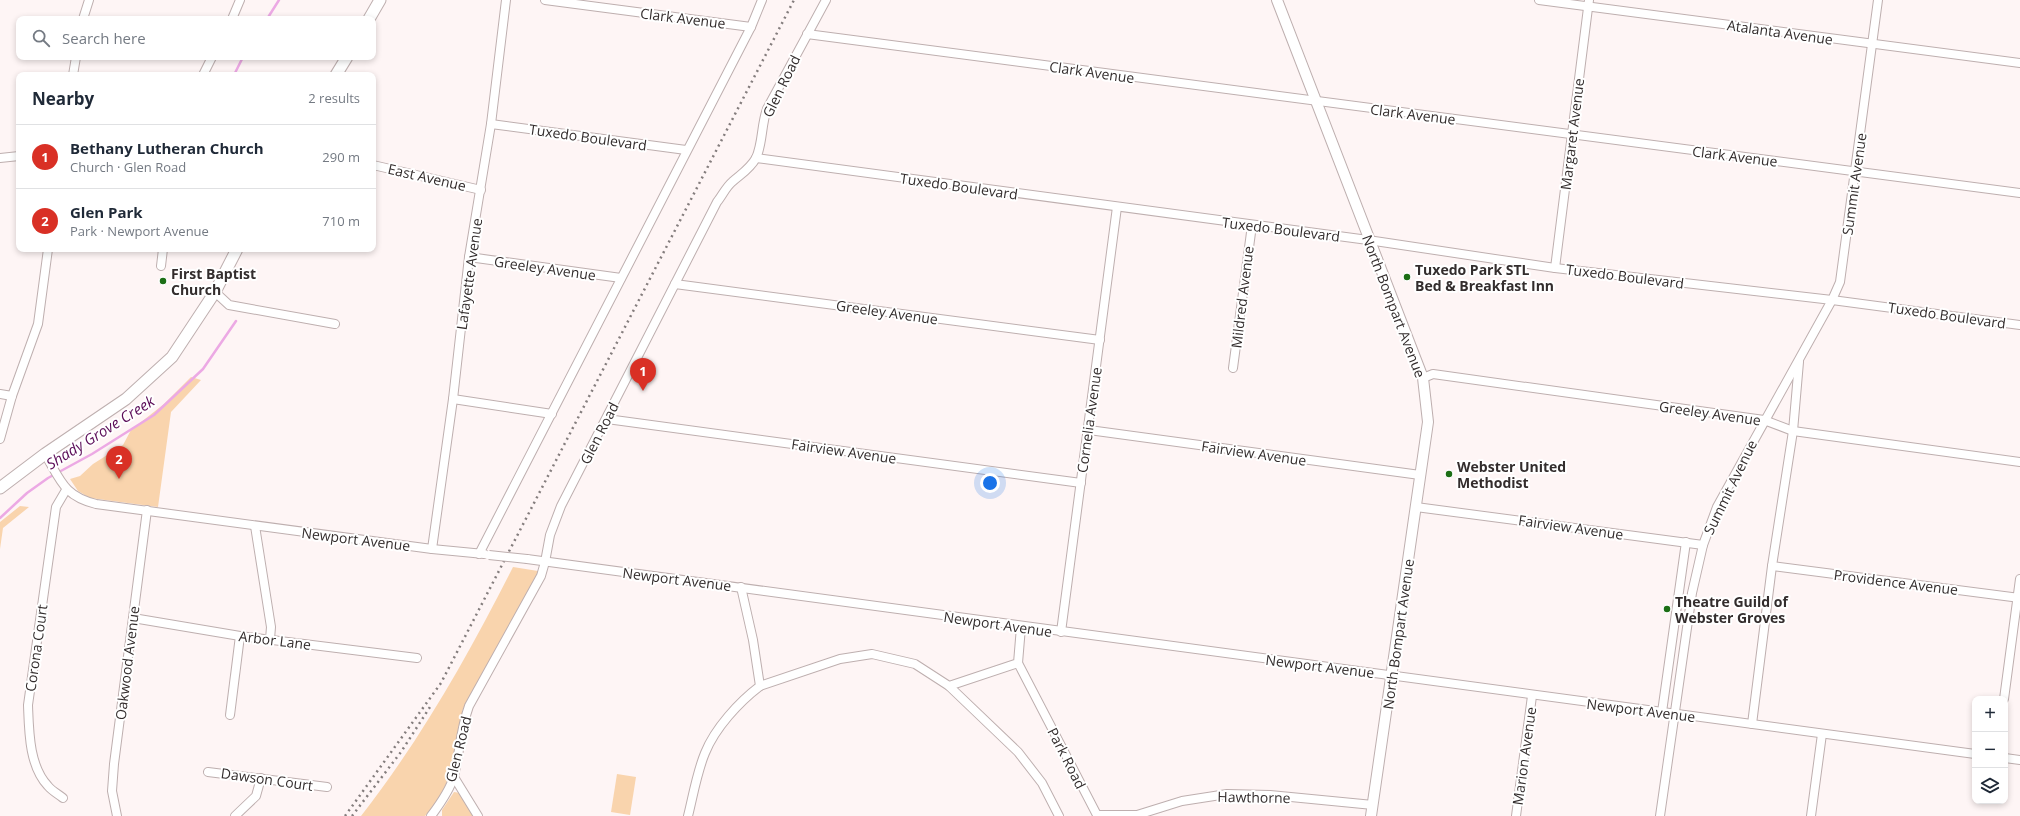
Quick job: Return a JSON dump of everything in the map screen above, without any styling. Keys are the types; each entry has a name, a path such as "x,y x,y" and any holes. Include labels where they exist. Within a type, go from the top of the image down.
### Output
{"main road":[{"path":"371,16 380,0"},
{"path":"338,72 345,60"},
{"path":"0,488 45,454 126,399 172,357 215,292 235,252"}],"street":[{"path":"84,16 89,0"},
{"path":"233,16 240,0"},
{"name":"Lafayette Avenue","path":"432,549 453,399 470,258 491,124 506,0"},
{"name":"Clark Avenue","path":"545,0 751,27"},
{"path":"479,554 686,150 751,27 762,0"},
{"name":"Glen Road","path":"431,816 442,800 454,777 462,726 469,706 541,576 550,535 561,506 717,202 731,183 747,170 756,158 760,148 763,122 767,109 826,0"},
{"name":"North Bompart Avenue","path":"1277,0 1368,240 1423,378 1428,422 1371,816"},
{"name":"Atalanta Avenue","path":"1539,0 1589,3 1872,44 2020,63"},
{"name":"Summit Avenue","path":"1660,816 1673,714 1692,593 1703,545 1717,507 1832,300 1841,274 1878,0"},
{"name":"Margaret Avenue","path":"1555,268 1589,3"},
{"name":"Clark Avenue","path":"807,34 2020,193"},
{"path":"74,72 76,60"},
{"path":"204,72 210,60"},
{"name":"Tuxedo Boulevard","path":"491,124 686,150"},
{"path":"0,158 16,156"},
{"name":"Tuxedo Boulevard","path":"756,158 1117,208 1368,240 1555,268 1832,300 2020,325"},
{"name":"East Avenue","path":"376,166 481,190"},
{"name":"Cornelia Avenue","path":"1061,632 1117,208"},
{"name":"Mildred Avenue","path":"1233,368 1252,225"},
{"path":"0,439 12,396 38,324 48,252"},
{"path":"161,266 163,252"},
{"name":"Greeley Avenue","path":"470,258 621,278"},
{"name":"Greeley Avenue","path":"675,284 1100,340"},
{"path":"215,292 229,305 335,324"},
{"name":"Summit Avenue","path":"1752,724 1772,566 1793,431 1799,358"},
{"name":"Greeley Avenue","path":"1423,378 1433,374 1764,420 1793,431 2020,462"},
{"path":"0,394 12,396"},
{"path":"453,399 552,414"},
{"name":"Fairview Avenue","path":"606,419 1081,483"},
{"name":"Fairview Avenue","path":"1088,430 1420,475"},
{"name":"Newport Avenue","path":"45,454 66,490 80,500 96,504 432,549 527,559 741,587 1021,627 1392,675 1532,696 1972,754"},
{"name":"Corona Court","path":"63,798 48,787 40,776 35,760 29,729 28,705 56,507 66,490"},
{"name":"Fairview Avenue","path":"1416,507 1703,545"},
{"name":"Oakwood Avenue","path":"117,816 112,791 147,510"},
{"path":"255,526 271,627 270,639"},
{"path":"1662,712 1686,542"},
{"name":"Providence Avenue","path":"1772,566 2019,598"},
{"path":"2004,696 2019,598 2020,579"},
{"path":"741,587 753,640 760,686"},
{"name":"Arbor Lane","path":"133,618 240,636 417,658"},
{"path":"949,686 1018,663 1021,627"},
{"path":"230,715 240,636"},
{"path":"688,816 705,753 717,731 749,695 760,686 840,659 872,654 914,664 949,686 1018,752 1042,783 1059,816"},
{"name":"Park Road","path":"1018,663 1096,816 1137,816"},
{"name":"Marion Avenue","path":"1516,816 1532,696"},
{"path":"1811,816 1822,734"},
{"path":"2008,758 2020,760"},
{"name":"Dawson Court","path":"208,772 327,787"},
{"path":"454,777 478,816"},
{"path":"235,816 256,796 261,778"},
{"name":"Hawthorne","path":"1137,816 1182,801 1226,794 1270,795 1373,805"}],"shaded area":[{"path":"191,377 201,380 171,412 158,507 90,498 78,491 70,479 80,476 93,464 123,445 131,430 164,404"},
{"path":"20,506 29,507 3,528 0,549 0,522"},
{"path":"513,567 538,571 538,574 463,709 452,766 442,794 435,806 425,816 361,816 404,757 443,695 479,632"},
{"path":"617,774 636,777 630,815 611,812"},
{"path":"454,792 460,793 475,816 442,816 442,810"}],"waterway":[{"name":"Shady Grove Creek","path":"269,16 279,0"},
{"name":"Shady Grove Creek","path":"236,72 242,60"},
{"name":"Shady Grove Creek","path":"0,518 27,493 48,478 92,454 154,415 203,369 236,321"}],"railway":[{"path":"345,816 441,683 794,0"},
{"path":"352,816 401,752 430,707"}],"place":[{"name":"Tuxedo Park STL Bed & Breakfast Inn","path":"1407,277"},
{"name":"First Baptist Church","path":"163,281"},
{"name":"Bethany Lutheran Church","path":"643,391"},
{"name":"Webster United Methodist","path":"1449,474"},
{"name":"Glen Park","path":"119,479"},
{"name":"Theatre Guild of Webster Groves","path":"1667,609"}]}
